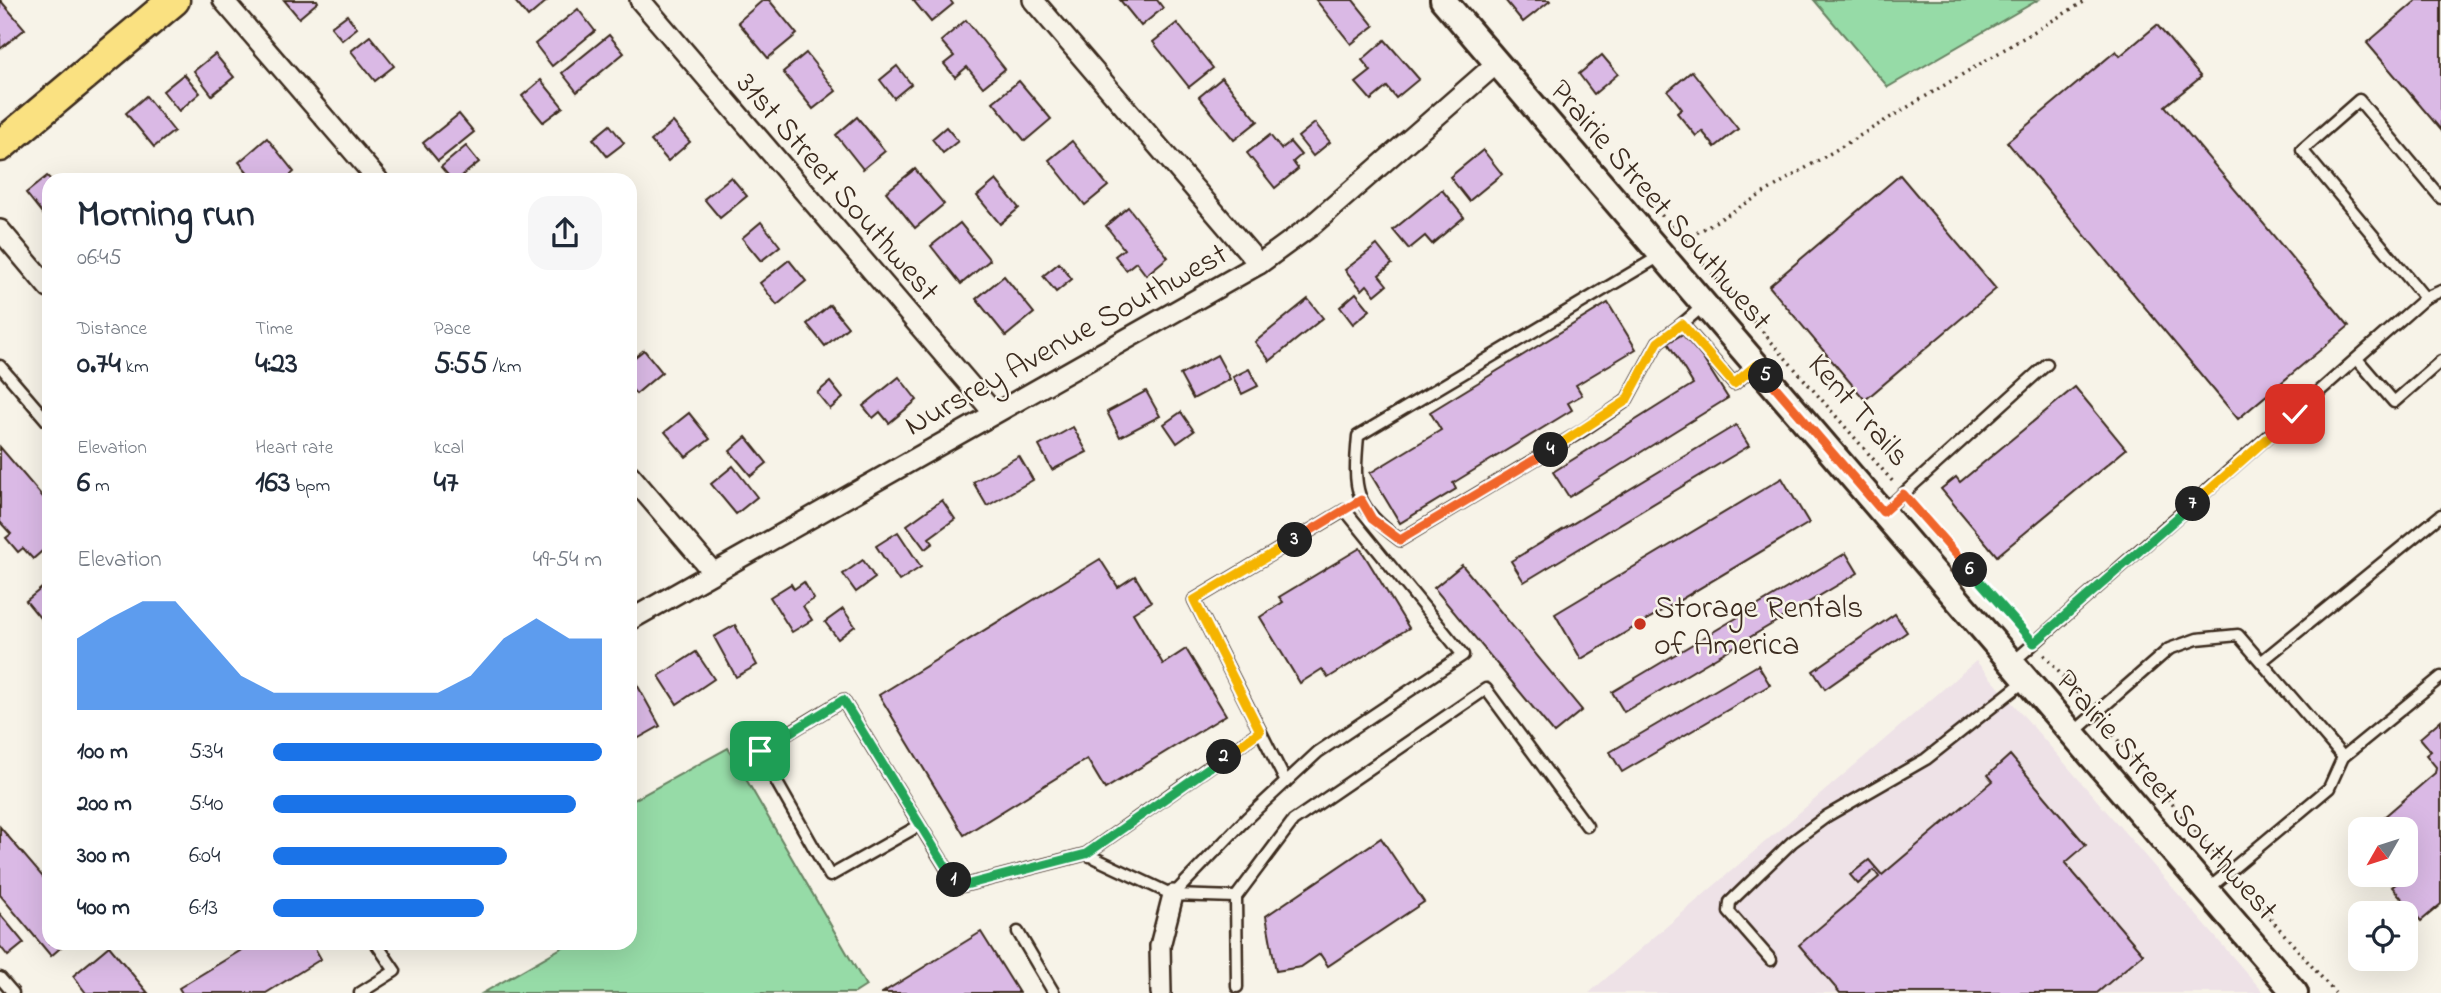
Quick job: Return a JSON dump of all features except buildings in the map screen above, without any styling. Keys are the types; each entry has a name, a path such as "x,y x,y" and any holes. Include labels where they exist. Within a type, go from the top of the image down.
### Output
{"main road":[{"path":"0,146 174,0"}],"street":[{"path":"223,0 372,173"},
{"name":"31st Street Southwest","path":"640,0 993,412"},
{"path":"1033,0 1259,264"},
{"name":"Prairie Street Southwest","path":"1443,0 2295,993"},
{"name":"Nursrey Avenue Southwest","path":"637,616 993,412 1259,264 1311,226 1497,63"},
{"path":"0,230 42,280"},
{"path":"637,483 712,571"},
{"path":"1161,993 1160,946 1173,895"}],"lane":[{"path":"2425,298 2302,150 2359,100 2441,198"},
{"path":"1662,255 1358,436 1354,477 1361,500 1372,519 1400,540 1582,431 1626,401 1658,342 1704,304"},
{"path":"1771,960 1729,912 1730,902 1792,842 1827,816 1926,759 2020,671 2034,643 2425,298 2441,291"},
{"path":"1682,324 1734,384 1756,365"},
{"path":"2357,359 2395,402 2441,361"},
{"path":"1883,512 2047,364"},
{"path":"0,366 42,415"},
{"path":"1286,782 1194,600 1361,500"},
{"path":"1173,895 1318,752 1463,655 1345,510"},
{"path":"2262,661 2441,515"},
{"path":"2073,734 2169,649 2197,639 2238,635 2343,757"},
{"path":"2206,890 2329,788 2343,757 2441,677"},
{"path":"1237,986 1236,897 1293,821 1486,689 1587,826"},
{"path":"920,825 830,876 760,751 843,700 920,825 958,887 1086,854 1260,731"},
{"path":"1086,854 1173,895 1236,897"},
{"path":"1018,932 1054,993"},
{"path":"360,993 395,971 381,950"},
{"path":"0,978 13,993"}],"path":[{"path":"1685,240 2087,0"},
{"name":"Kent Trails","path":"1643,194 2335,993"}],"shaded area":[{"path":"1976,661 2264,993 1589,993"}],"green space":[{"path":"1814,0 2038,0 1888,87"},
{"path":"728,748 866,986 855,993 483,993 558,950 637,950 637,798"}],"place":[{"name":"Storage Rentals of America","path":"1640,624"}],"route":[{"path":"760,751 843,700 958,887 1086,854 1260,731 1194,600 1361,500 1372,519 1400,540 1582,431 1626,401 1658,342 1682,324 1734,384 1756,365 1883,512 1903,494 2034,643 2295,414"}]}
